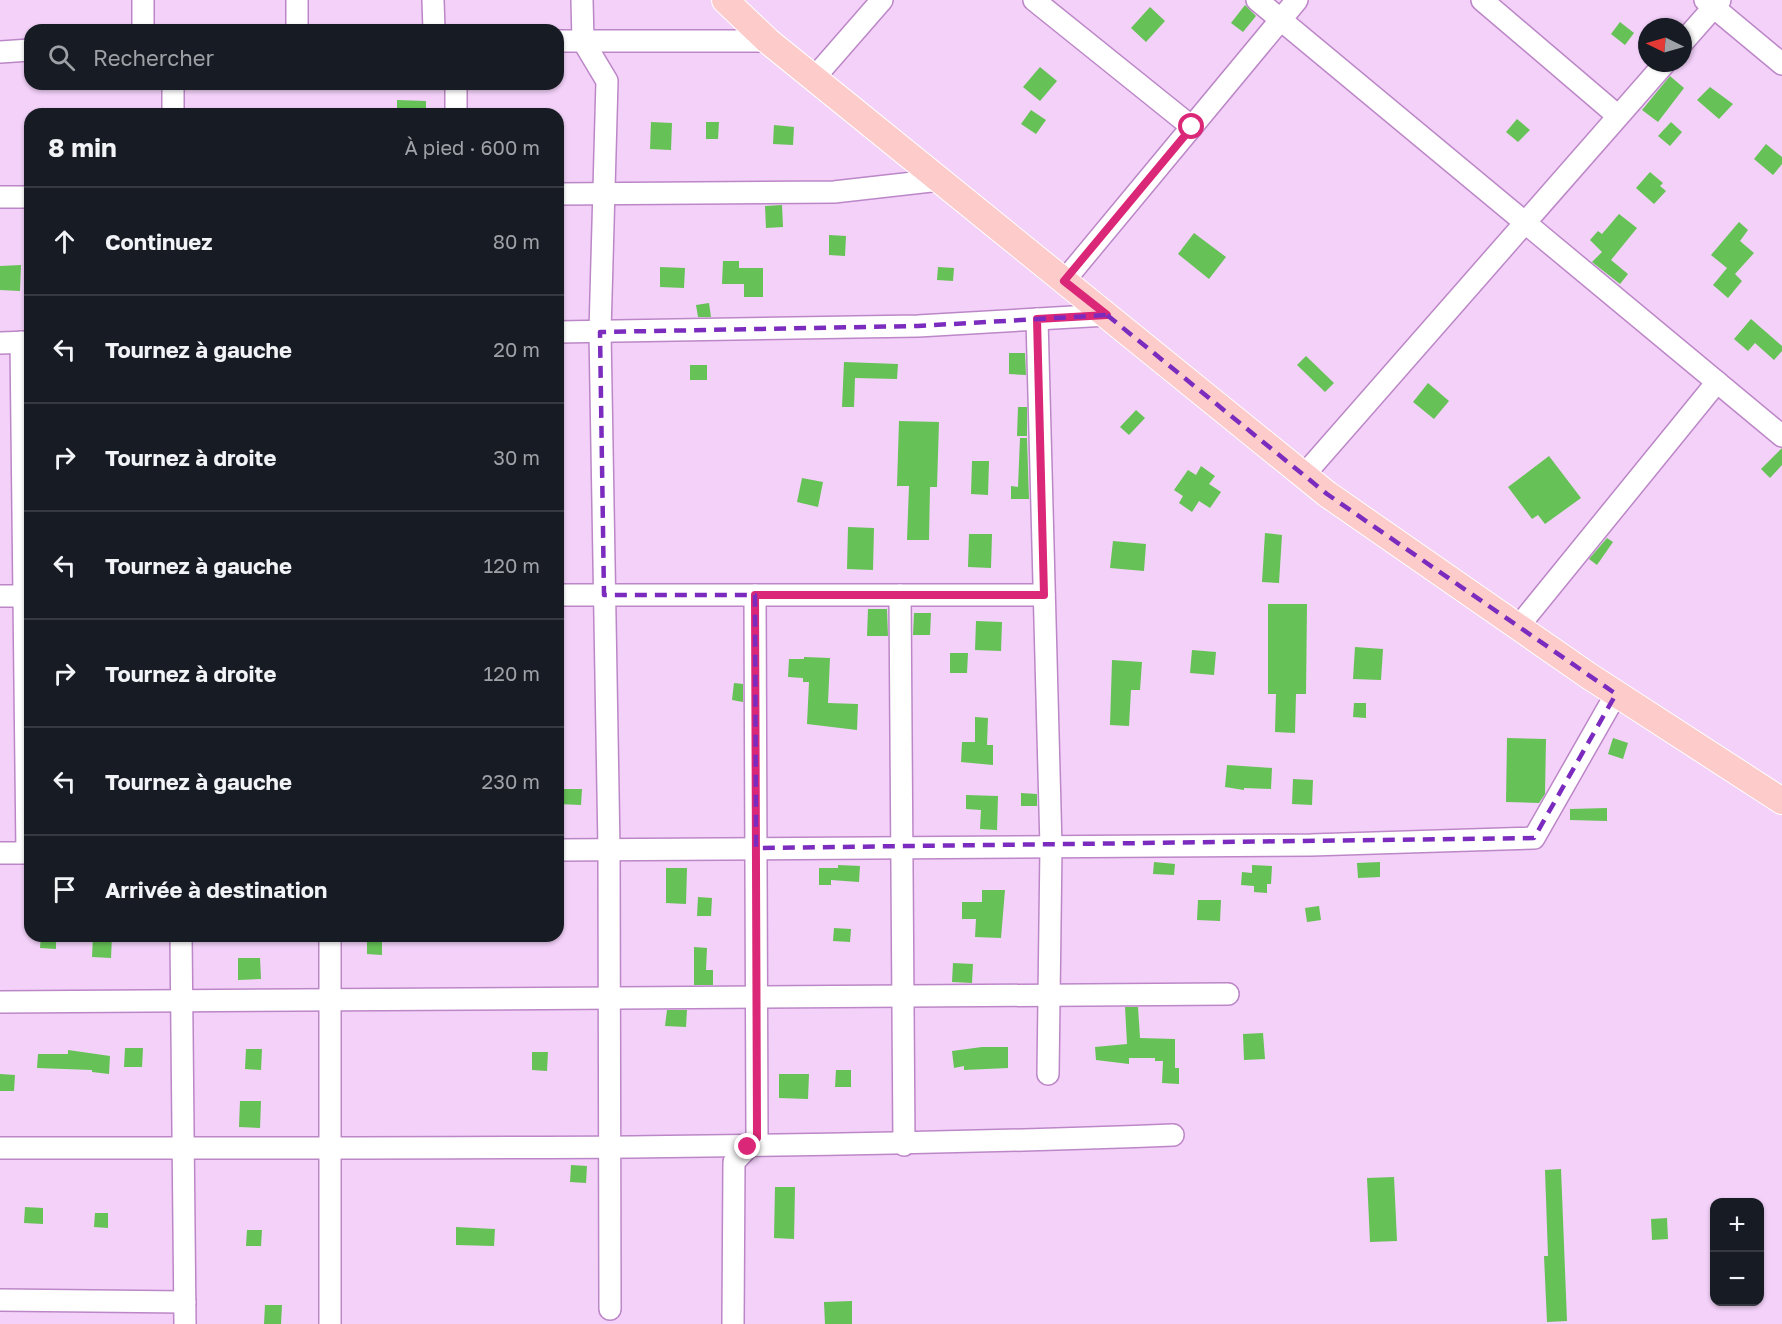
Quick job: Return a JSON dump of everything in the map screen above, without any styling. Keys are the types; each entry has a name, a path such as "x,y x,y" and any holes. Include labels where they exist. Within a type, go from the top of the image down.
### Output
{"main road":[{"path":"725,0 814,78 1304,475 1616,694 1782,801"}],"street":[{"path":"143,0 143,24"},
{"path":"297,0 297,24"},
{"path":"433,0 434,24"},
{"path":"582,0 584,41 607,81 600,332 609,849 610,1309"},
{"path":"814,78 882,0"},
{"path":"1034,0 1192,127"},
{"path":"1257,0 1782,436"},
{"path":"1064,281 1297,0"},
{"path":"1482,0 1618,117"},
{"path":"1692,30 1713,2 1782,64"},
{"path":"564,41 768,40"},
{"path":"0,52 24,50"},
{"path":"1304,475 1657,72"},
{"path":"173,90 173,108"},
{"path":"456,90 456,108"},
{"path":"564,194 834,192 940,180"},
{"path":"0,197 24,197"},
{"path":"564,332 918,326 1107,315"},
{"path":"1037,319 1052,847 1048,1074"},
{"path":"0,343 24,342"},
{"path":"1518,627 1717,382"},
{"path":"564,595 1044,595"},
{"path":"733,1324 734,1162 757,1138 755,595"},
{"path":"900,595 904,1145"},
{"path":"0,596 24,596"},
{"path":"564,850 1311,845 1534,838 1616,694"},
{"path":"0,853 24,853"},
{"path":"181,942 185,1324"},
{"path":"330,942 332,1149 330,1324"},
{"path":"0,1002 1228,994"},
{"path":"0,1148 748,1147 904,1145 1173,1135"},
{"path":"0,1300 185,1302"}],"highlighted area":[{"path":"1107,315 1327,494 1616,694 1534,838 756,848 755,595 604,595 600,332 918,326"}],"building":[{"path":"1245,5 1256,16 1243,32 1231,23"},
{"path":"1150,7 1165,21 1146,42 1131,28"},
{"path":"1620,22 1634,33 1625,45 1611,34"},
{"path":"1040,67 1057,81 1040,101 1023,87"},
{"path":"1670,76 1684,88 1658,122 1642,110"},
{"path":"1710,87 1733,104 1719,119 1697,100"},
{"path":"397,100 426,101 426,108 397,108"},
{"path":"1031,110 1046,120 1036,134 1021,124"},
{"path":"1517,119 1530,130 1518,142 1506,132"},
{"path":"651,122 672,123 671,150 650,149"},
{"path":"706,122 719,122 718,139 706,139"},
{"path":"1671,122 1682,132 1670,146 1658,136"},
{"path":"774,125 794,127 793,145 773,144"},
{"path":"1766,144 1782,157 1782,164 1773,175 1754,159"},
{"path":"1650,172 1663,183 1660,186 1666,191 1654,204 1636,188"},
{"path":"782,205 783,227 766,228 765,206"},
{"path":"1619,214 1637,228 1611,260 1628,274 1620,284 1592,262 1602,252 1590,240 1598,231 1602,234"},
{"path":"1739,222 1748,230 1740,241 1754,253 1735,274 1742,281 1728,298 1713,285 1727,268 1711,255"},
{"path":"1194,233 1226,257 1209,279 1178,254"},
{"path":"829,235 846,236 845,256 829,255"},
{"path":"723,261 739,261 739,268 763,268 763,297 744,297 744,284 722,284"},
{"path":"21,265 20,291 0,290 0,266"},
{"path":"660,267 685,268 684,288 660,287"},
{"path":"938,267 954,268 953,281 937,280"},
{"path":"709,303 711,317 698,317 696,305"},
{"path":"1751,319 1782,346 1782,351 1774,360 1755,343 1748,351 1734,339"},
{"path":"1009,353 1025,353 1026,375 1009,374"},
{"path":"1306,356 1334,383 1325,392 1297,365"},
{"path":"844,362 898,364 897,379 855,378 854,407 842,407"},
{"path":"690,365 707,365 707,380 690,380"},
{"path":"1428,383 1449,401 1434,419 1413,402"},
{"path":"1018,407 1027,407 1027,436 1017,436"},
{"path":"1136,410 1145,418 1129,435 1120,427"},
{"path":"899,421 939,422 937,487 930,487 929,540 907,540 909,486 897,486"},
{"path":"1020,438 1027,438 1029,499 1011,499 1011,486 1018,487"},
{"path":"1782,448 1782,465 1770,478 1761,469"},
{"path":"1549,456 1581,498 1545,524 1538,515 1532,519 1508,487"},
{"path":"972,461 989,461 988,495 971,494"},
{"path":"1201,466 1215,476 1209,484 1221,492 1210,508 1199,501 1192,512 1179,503 1183,496 1174,490 1188,470 1196,475"},
{"path":"802,478 823,482 818,507 797,502"},
{"path":"848,527 874,528 873,570 847,569"},
{"path":"1265,533 1282,535 1279,583 1262,582"},
{"path":"969,534 992,534 991,568 968,567"},
{"path":"1607,538 1613,542 1597,565 1589,559"},
{"path":"1113,541 1146,544 1144,571 1110,568"},
{"path":"1268,604 1307,604 1306,694 1296,694 1295,733 1275,732 1276,694 1268,694"},
{"path":"868,609 887,609 888,636 867,636"},
{"path":"914,613 931,613 930,635 913,635"},
{"path":"976,621 1002,622 1001,651 975,650"},
{"path":"1355,647 1383,649 1381,680 1353,679"},
{"path":"1192,650 1216,652 1214,675 1190,673"},
{"path":"950,653 968,653 967,673 950,673"},
{"path":"804,657 830,658 828,703 858,704 857,730 807,724 809,682 803,682 803,678 788,677 789,659 804,659"},
{"path":"1112,660 1142,662 1140,690 1131,690 1129,726 1110,725"},
{"path":"734,683 743,684 743,702 732,700"},
{"path":"1354,703 1366,703 1366,718 1353,717"},
{"path":"975,717 988,718 987,745 993,745 993,765 961,762 962,742 975,742"},
{"path":"1507,738 1546,739 1545,794 1539,803 1506,802"},
{"path":"1613,738 1628,743 1623,759 1608,754"},
{"path":"1227,765 1272,768 1271,789 1244,788 1244,790 1225,787"},
{"path":"1293,779 1313,780 1312,805 1292,804"},
{"path":"564,789 582,789 581,805 564,804"},
{"path":"1021,793 1037,794 1037,806 1021,806"},
{"path":"966,795 998,796 997,830 980,829 981,810 966,809"},
{"path":"1607,808 1607,821 1570,820 1570,809"},
{"path":"1154,862 1175,864 1174,875 1153,874"},
{"path":"1380,862 1380,877 1358,878 1357,863"},
{"path":"838,865 860,866 859,882 831,880 831,885 819,885 819,868 838,868"},
{"path":"1252,865 1272,866 1271,884 1267,884 1267,893 1254,892 1254,886 1241,885 1242,872 1252,873"},
{"path":"666,868 687,868 686,904 666,903"},
{"path":"982,890 1005,890 1001,938 975,937 976,919 962,919 962,902 982,902"},
{"path":"698,897 712,898 711,916 697,916"},
{"path":"1198,900 1221,900 1220,921 1197,920"},
{"path":"1319,906 1321,920 1307,922 1305,908"},
{"path":"834,928 851,929 850,942 833,941"},
{"path":"40,942 56,942 56,949 40,948"},
{"path":"93,942 112,942 111,958 92,957"},
{"path":"367,942 382,942 382,955 367,954"},
{"path":"694,947 707,948 706,970 713,970 713,985 694,985"},
{"path":"238,958 260,958 261,979 238,980"},
{"path":"953,963 973,964 972,983 952,982"},
{"path":"1125,1007 1138,1007 1140,1038 1175,1039 1175,1068 1179,1068 1179,1084 1162,1083 1163,1061 1155,1061 1155,1058 1129,1058 1129,1064 1096,1060 1095,1047 1127,1044"},
{"path":"667,1010 687,1010 686,1027 665,1026"},
{"path":"1263,1033 1265,1059 1244,1060 1243,1034"},
{"path":"982,1047 1008,1047 1008,1068 964,1070 964,1066 954,1068 952,1051"},
{"path":"125,1048 143,1048 142,1067 124,1067"},
{"path":"246,1049 262,1049 261,1070 245,1069"},
{"path":"68,1050 110,1056 109,1074 92,1072 92,1070 37,1068 38,1054 68,1054"},
{"path":"532,1052 548,1052 547,1071 532,1070"},
{"path":"836,1070 851,1070 851,1087 835,1087"},
{"path":"0,1074 15,1075 14,1091 0,1091"},
{"path":"779,1074 809,1074 808,1099 779,1098"},
{"path":"240,1101 261,1101 260,1128 239,1127"},
{"path":"571,1165 587,1166 586,1183 570,1182"},
{"path":"1561,1169 1567,1321 1547,1322 1544,1256 1548,1256 1545,1170"},
{"path":"1394,1177 1397,1241 1370,1242 1367,1178"},
{"path":"775,1187 795,1187 794,1239 774,1238"},
{"path":"25,1207 43,1208 43,1224 24,1223"},
{"path":"95,1213 108,1213 108,1228 94,1227"},
{"path":"1667,1218 1668,1239 1652,1240 1651,1219"},
{"path":"456,1227 495,1229 494,1246 456,1245"},
{"path":"247,1230 262,1230 261,1246 246,1246"},
{"path":"852,1301 852,1324 825,1324 824,1302"},
{"path":"265,1305 282,1305 281,1324 264,1324"}],"route":[{"path":"748,1147 757,1138 755,595 1044,595 1037,319 1107,315 1064,281 1192,127"}]}
